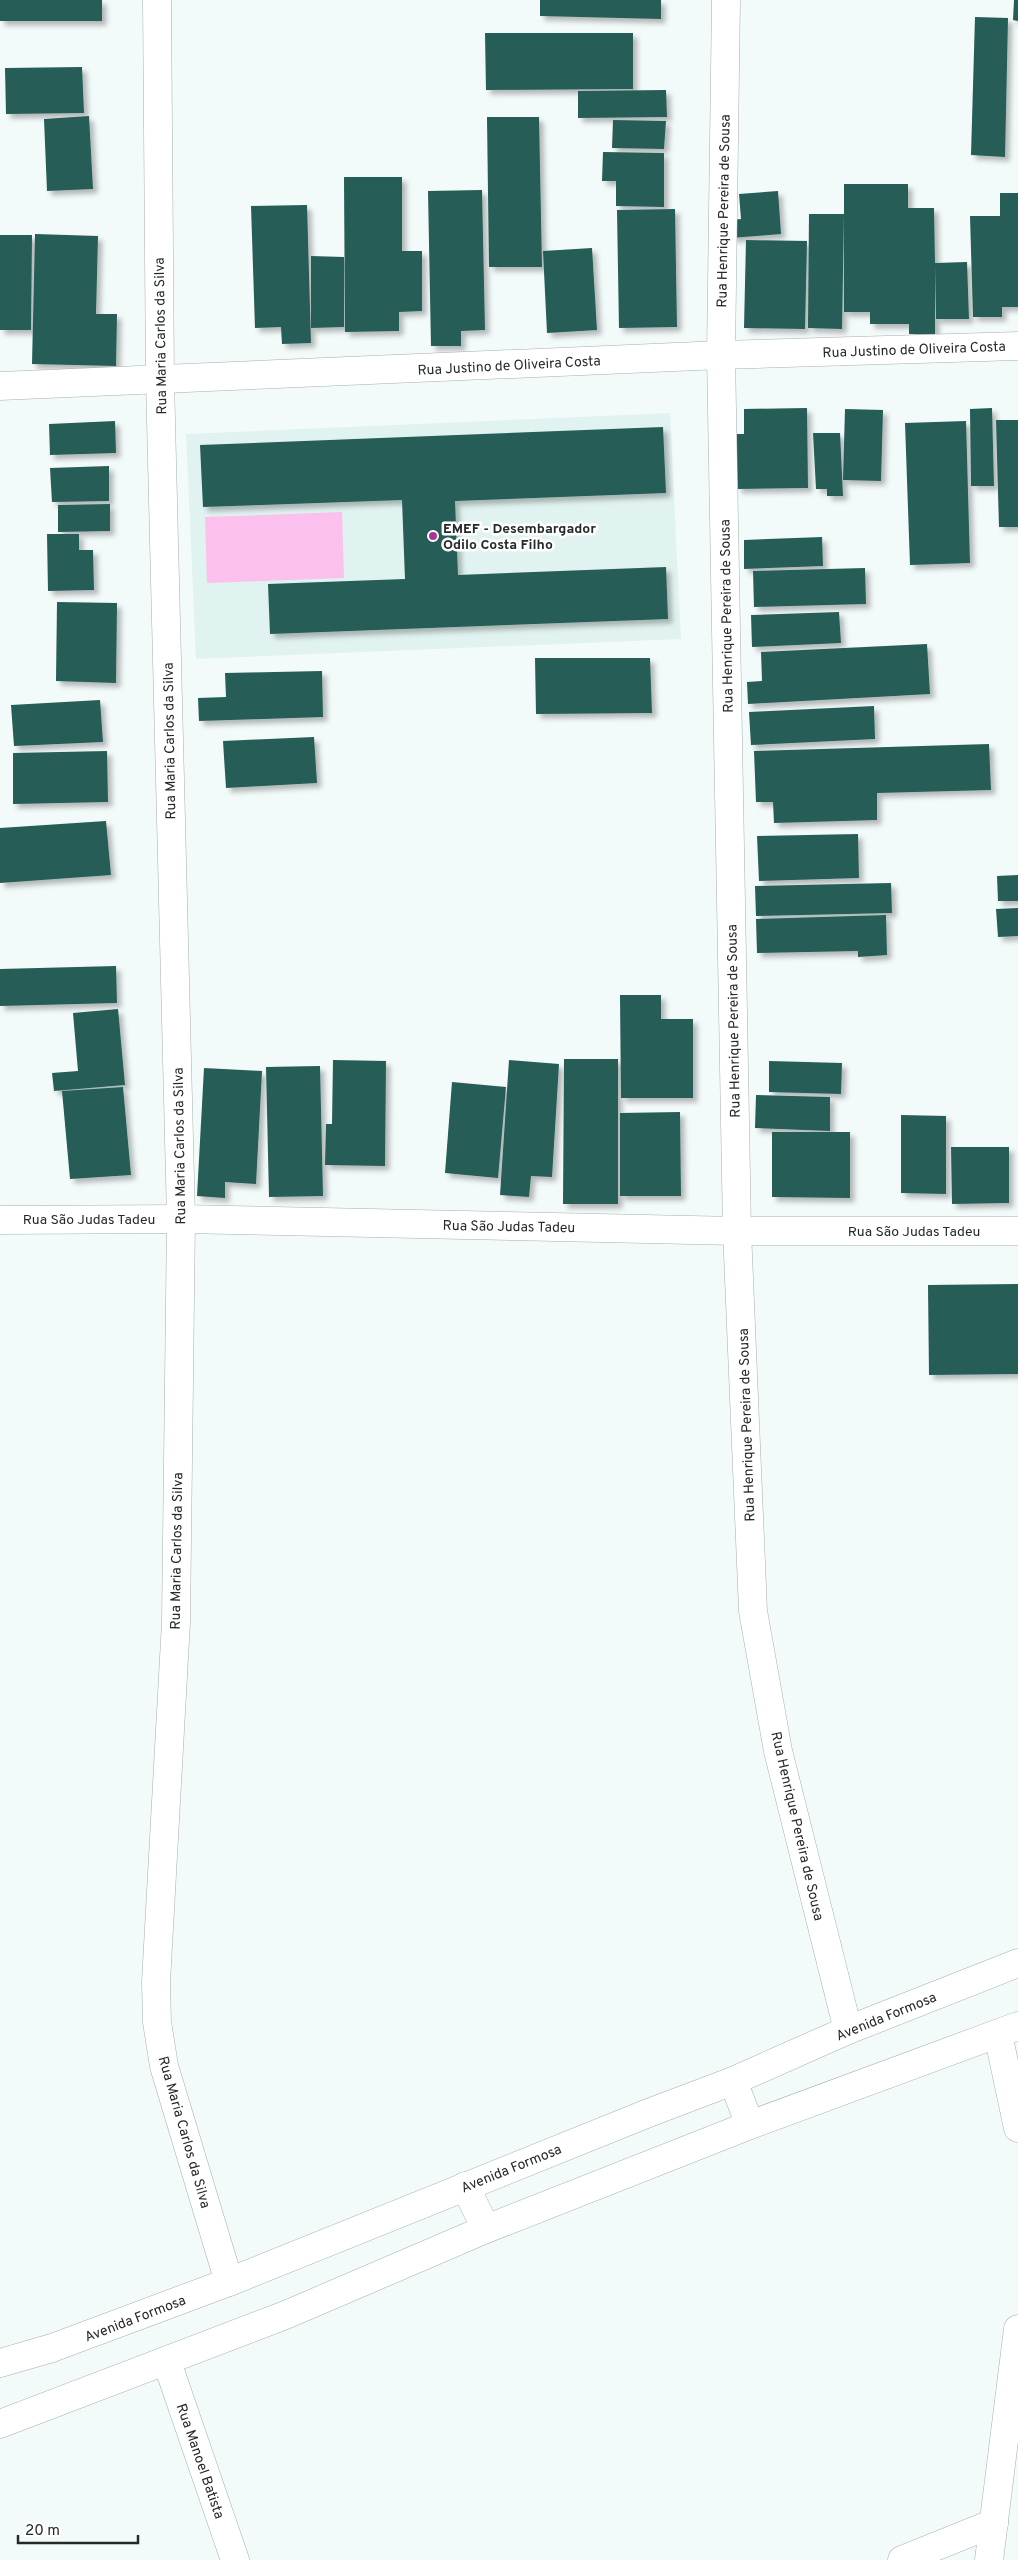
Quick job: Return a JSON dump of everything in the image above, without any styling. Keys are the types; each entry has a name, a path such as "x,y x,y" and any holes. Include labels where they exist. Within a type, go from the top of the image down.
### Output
{"street":[{"name":"Rua Maria Carlos da Silva","path":"157,0 160,381 181,1219 176,1622 156,1982 157,2022 164,2066 229,2282"},
{"name":"Rua Henrique Pereira de Sousa","path":"726,0 721,355 737,1231 753,1611 778,1751 848,2030"},
{"name":"Rua Justino de Oliveira Costa","path":"0,386 160,381 721,355 1018,346"},
{"name":"Rua São Judas Tadeu","path":"0,1220 181,1219 737,1231 1018,1231"},
{"name":"Avenida Formosa","path":"0,2363 52,2348 229,2282 465,2186 733,2081 848,2030 1018,1963"},
{"path":"0,2424 167,2362 288,2314 486,2229 750,2125 1008,2030 1018,2128"},
{"path":"733,2081 750,2125"},
{"path":"465,2186 486,2229"},
{"path":"989,2560 1018,2329"},
{"name":"Rua Manoel Batista","path":"167,2362 235,2560"},
{"path":"902,2560 994,2523"}],"shaded area":[{"name":"EMEF - Desembargador Odilo Costa Filho","path":"670,413 681,639 196,659 186,434"},
{"path":"342,512 344,578 207,583 205,517"}],"building":[{"path":"0,0 102,0 102,21 0,21"},
{"path":"540,0 661,0 661,19 540,16"},
{"path":"1014,0 1018,0 1018,21 1013,20"},
{"path":"975,17 1008,18 1005,157 971,155"},
{"path":"485,33 633,33 633,89 486,90"},
{"path":"82,67 84,113 6,114 5,68"},
{"path":"666,90 667,117 578,118 578,91"},
{"path":"89,116 93,189 47,191 44,119"},
{"path":"487,117 539,117 542,267 489,267"},
{"path":"613,120 666,121 664,149 612,148"},
{"path":"603,152 664,153 664,207 616,206 616,181 602,181"},
{"path":"344,177 402,177 402,251 422,251 422,311 399,312 399,331 345,332"},
{"path":"844,184 908,184 908,208 934,208 935,263 967,262 969,319 936,319 935,266 935,334 909,334 909,324 870,324 870,312 844,312"},
{"path":"482,190 485,330 461,331 461,346 431,346 428,191"},
{"path":"778,191 781,234 731,238 730,220 741,219 739,194"},
{"path":"1000,193 1018,193 1018,307 1002,307 1002,317 973,317 970,216 1000,216"},
{"path":"307,205 311,343 282,344 281,327 255,328 251,206"},
{"path":"675,209 677,327 619,328 617,210"},
{"path":"809,214 844,214 842,329 808,328"},
{"path":"35,234 98,236 96,314 117,314 116,366 32,364"},
{"path":"0,235 32,235 31,330 0,330"},
{"path":"746,240 807,241 805,329 744,328"},
{"path":"592,248 597,330 547,333 543,251"},
{"path":"311,256 344,257 344,327 311,328"},
{"path":"807,408 808,488 737,489 736,434 744,434 744,409"},
{"path":"992,408 994,486 971,486 970,409"},
{"path":"845,409 883,410 881,481 843,480"},
{"path":"996,420 1018,420 1018,527 999,527"},
{"path":"115,421 116,453 50,455 49,424"},
{"path":"966,421 970,563 910,565 905,423"},
{"path":"663,427 666,493 455,501 458,575 666,567 668,619 270,634 268,584 405,579 402,500 203,507 200,445"},
{"path":"813,433 840,433 843,496 827,496 827,489 816,489"},
{"path":"109,466 109,501 52,502 50,468"},
{"path":"110,504 110,531 58,532 58,505"},
{"path":"47,534 79,534 79,550 93,550 94,590 48,591"},
{"path":"822,537 823,566 744,569 744,540"},
{"path":"865,568 866,604 754,607 753,571"},
{"path":"57,602 117,603 116,683 56,681"},
{"path":"839,612 841,643 752,647 751,615"},
{"path":"927,644 930,694 748,704 747,682 762,681 761,652"},
{"path":"535,658 650,658 652,713 536,714"},
{"path":"322,671 323,717 199,721 198,698 226,697 225,673"},
{"path":"100,700 103,742 14,746 11,705"},
{"path":"874,706 875,739 751,745 749,712"},
{"path":"314,737 317,783 226,788 223,741"},
{"path":"989,744 991,790 877,793 877,820 774,823 773,802 756,802 754,751"},
{"path":"107,751 108,802 13,804 13,753"},
{"path":"106,821 111,875 0,883 0,828"},
{"path":"858,834 859,878 759,881 757,836"},
{"path":"1018,875 1018,901 998,901 997,876"},
{"path":"891,883 892,913 756,916 755,886"},
{"path":"1018,908 1018,936 998,937 996,909"},
{"path":"886,915 887,955 858,957 858,951 757,953 756,919"},
{"path":"116,966 117,1003 0,1006 0,969"},
{"path":"620,995 661,995 661,1019 693,1019 693,1098 621,1098"},
{"path":"118,1009 125,1085 54,1091 52,1073 78,1071 73,1013"},
{"path":"564,1059 618,1059 618,1204 563,1204"},
{"path":"333,1060 386,1061 385,1166 325,1165 326,1124 332,1124"},
{"path":"509,1060 559,1064 552,1177 531,1176 529,1197 500,1195"},
{"path":"769,1061 842,1063 841,1094 769,1092"},
{"path":"320,1066 323,1196 269,1197 266,1067"},
{"path":"204,1068 262,1071 256,1184 225,1182 225,1198 197,1196"},
{"path":"452,1082 506,1087 498,1178 445,1173"},
{"path":"123,1087 131,1175 70,1179 62,1091"},
{"path":"756,1095 830,1097 830,1131 755,1128"},
{"path":"680,1112 681,1196 620,1196 620,1113"},
{"path":"901,1115 946,1116 946,1194 901,1193"},
{"path":"772,1132 850,1132 850,1198 772,1197"},
{"path":"951,1147 1009,1147 1009,1203 952,1204"},
{"path":"1018,1284 1018,1374 929,1375 928,1285"}],"place":[{"name":"EMEF - Desembargador Odilo Costa Filho","path":"433,536"}]}
